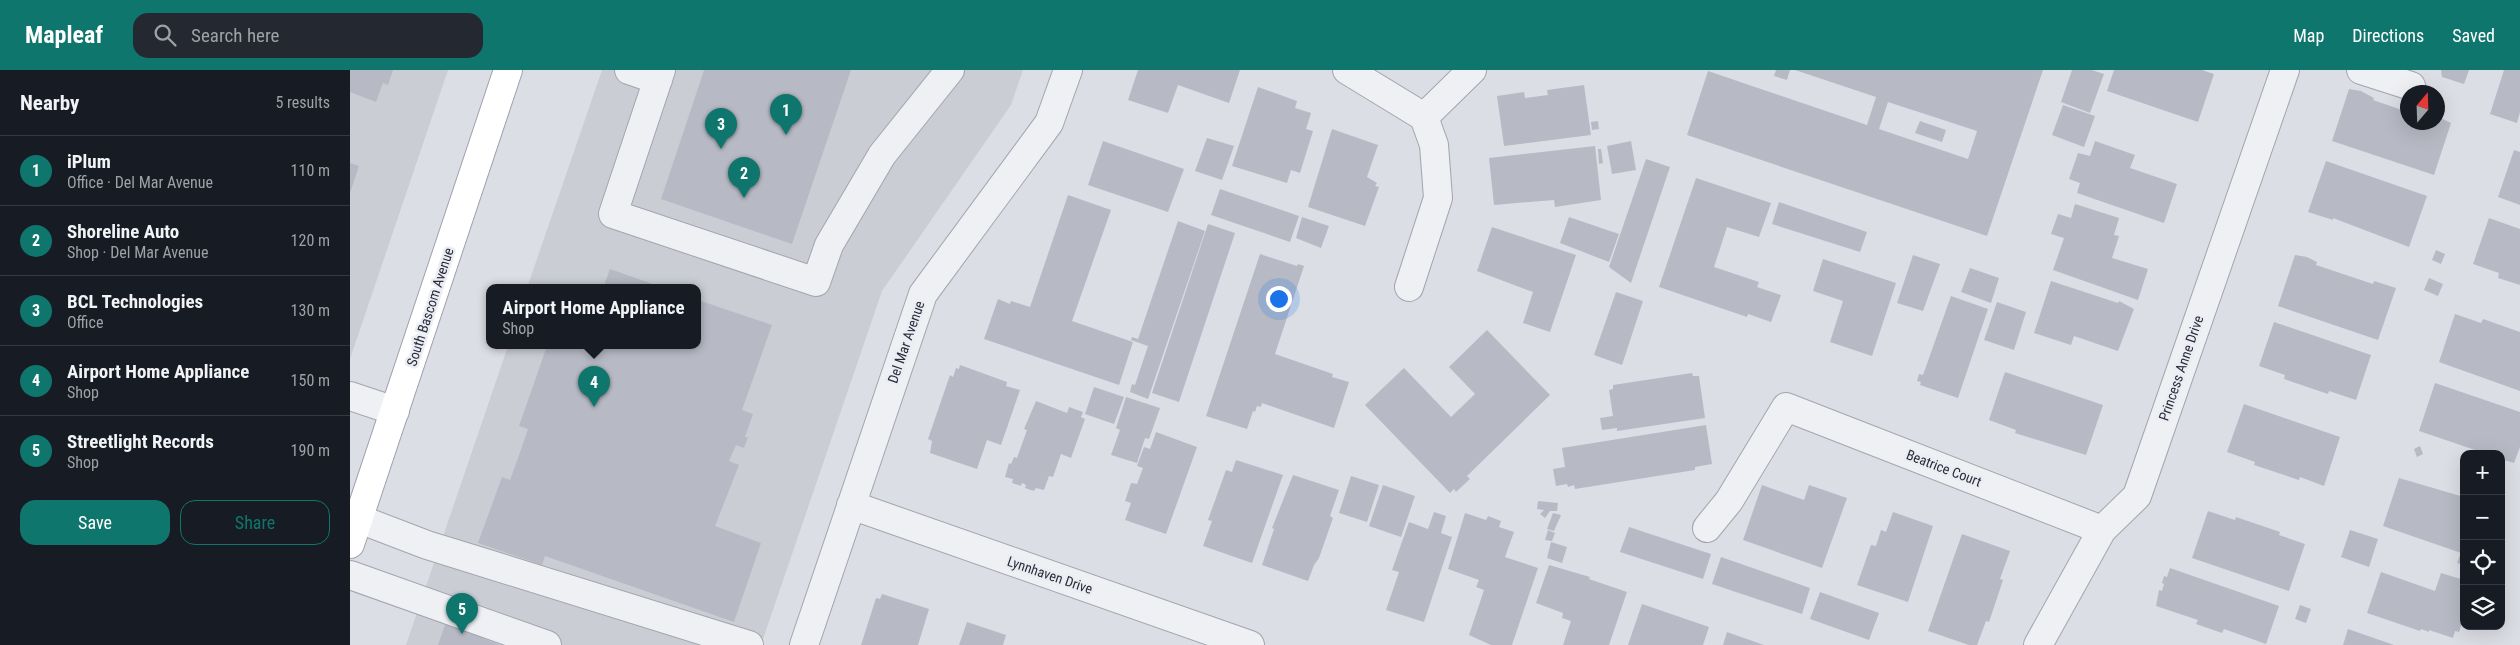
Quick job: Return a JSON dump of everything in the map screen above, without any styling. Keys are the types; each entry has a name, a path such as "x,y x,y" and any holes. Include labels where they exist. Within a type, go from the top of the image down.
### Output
{"main road":[{"name":"South Bascom Avenue","path":"350,544 508,70"}],"street":[{"path":"629,70 659,75 613,214 816,282 829,245 882,155 950,70"},
{"name":"Del Mar Avenue","path":"804,645 923,294 1049,123 1068,70"},
{"path":"1347,70 1424,117 1434,145 1438,198 1409,287"},
{"path":"1424,117 1472,70"},
{"name":"Princess Anne Drive","path":"2038,645 2102,530 2137,496 2285,70"},
{"path":"2361,70 2408,85"},
{"path":"350,396 395,411"},
{"name":"Beatrice Court","path":"1707,528 1729,501 1786,407 2102,530"},
{"name":"Lynnhaven Drive","path":"851,506 1250,645"},
{"path":"359,519 427,545 749,645"},
{"path":"350,575 547,645"}],"shaded area":[{"path":"350,70 448,70 350,359"},
{"path":"602,70 1023,70 1011,105 882,291 761,645 406,645 507,349 701,349 701,284 528,284"}],"building":[{"path":"350,70 393,70 388,85 383,83 376,102 350,92"},
{"path":"704,70 851,70 792,244 661,199"},
{"path":"1138,70 1240,70 1229,103 1178,85 1168,113 1128,100"},
{"path":"1776,70 1790,70 1787,80 1774,76"},
{"path":"1795,70 2043,70 1987,236 1687,135 1708,71 1867,125 1876,97","holes":["1888,102 1977,131 1968,159 1879,129"]},
{"path":"2072,70 2092,70 2104,74 2090,113 2061,102"},
{"path":"2114,70 2202,70 2214,74 2198,122 2107,91"},
{"path":"2441,70 2469,70 2464,84 2442,77"},
{"path":"2504,70 2520,70 2520,112 2517,123 2490,114"},
{"path":"1584,85 1591,135 1504,146 1497,96 1524,92 1525,98 1548,95 1547,90"},
{"path":"1258,87 1297,101 1295,108 1311,113 1306,129 1313,131 1300,173 1291,170 1287,183 1232,166"},
{"path":"2349,89 2361,91 2374,98 2373,100 2400,109 2400,130 2445,130 2445,120 2451,123 2434,175 2332,141"},
{"path":"2063,105 2095,116 2084,147 2052,135"},
{"path":"1598,121 1599,129 1592,130 1591,122"},
{"path":"1920,121 1946,130 1942,142 1915,133"},
{"path":"1332,129 1378,145 1367,177 1377,183 1375,186 1379,187 1365,226 1308,207"},
{"path":"1207,138 1234,146 1222,180 1195,171"},
{"path":"1103,141 1184,169 1168,212 1088,185"},
{"path":"1631,141 1636,170 1612,174 1607,146"},
{"path":"2095,141 2135,155 2130,168 2177,184 2164,223 2077,193 2080,183 2069,179 2078,153 2090,156"},
{"path":"1595,146 1601,200 1555,207 1554,200 1494,205 1489,158"},
{"path":"1598,149 1601,149 1603,163 1599,164"},
{"path":"2514,150 2520,152 2520,205 2498,197"},
{"path":"1646,159 1670,167 1631,283 1609,267"},
{"path":"2326,161 2427,196 2409,247 2333,218 2333,220 2308,212"},
{"path":"350,163 359,166 350,193"},
{"path":"1696,178 1771,203 1759,237 1727,227 1714,267 1759,282 1757,287 1781,295 1771,322 1748,314 1747,317 1659,287"},
{"path":"1220,189 1299,216 1290,242 1211,215"},
{"path":"1068,195 1111,210 1072,321 1133,342 1119,385 984,339 998,299 1010,304 1011,301 1030,307"},
{"path":"1779,202 1867,232 1860,252 1772,224"},
{"path":"2075,204 2119,218 2114,235 2119,236 2112,258 2148,269 2138,300 2053,270 2064,238 2051,234 2058,214 2071,218"},
{"path":"1302,217 1329,226 1321,248 1296,238"},
{"path":"1569,217 1619,234 1609,262 1560,243"},
{"path":"2489,218 2520,229 2520,285 2498,278 2499,273 2473,264"},
{"path":"1178,221 1205,231 1148,399 1130,392 1132,384 1135,385 1148,346 1131,340 1132,337 1138,339"},
{"path":"1208,224 1235,233 1179,402 1152,393"},
{"path":"1492,227 1576,255 1550,332 1523,323 1533,292 1477,271"},
{"path":"2436,250 2445,254 2441,264 2432,260"},
{"path":"1260,254 1297,266 1298,264 1304,266 1275,354 1333,374 1332,377 1349,382 1334,428 1262,403 1261,407 1257,406 1255,412 1253,411 1247,429 1206,416"},
{"path":"1913,255 1940,264 1923,311 1897,303"},
{"path":"2295,255 2307,257 2317,262 2316,265 2373,284 2374,281 2396,288 2378,340 2278,306"},
{"path":"1823,259 1896,283 1872,356 1830,342 1843,301 1813,291"},
{"path":"1970,268 1999,278 1991,303 1961,292"},
{"path":"610,269 653,284 604,284"},
{"path":"2429,278 2443,284 2438,296 2424,290"},
{"path":"2051,281 2118,303 2119,301 2134,309 2118,351 2074,336 2071,345 2034,333"},
{"path":"1616,292 1643,301 1622,365 1594,355"},
{"path":"1951,296 1988,309 1958,398 1920,385 1921,382 1917,381 1919,374 1923,375"},
{"path":"701,301 772,325 742,410 753,414 745,437 748,437 744,448 736,445 729,461 739,465 715,526 761,543 734,622 545,556 542,565 478,543 502,477 510,480 518,458 528,429 519,426 546,349 701,349"},
{"path":"1997,302 2026,312 2014,350 1984,340"},
{"path":"2455,314 2481,323 2483,319 2520,332 2520,391 2439,362"},
{"path":"2274,322 2371,355 2356,400 2329,391 2328,394 2284,379 2285,375 2259,366"},
{"path":"1487,330 1550,395 1467,476 1470,479 1456,492 1454,489 1450,493 1365,405 1404,368 1451,417 1475,394 1449,367"},
{"path":"960,365 1007,382 1006,386 1020,390 1001,445 987,440 977,469 930,453 932,441 928,439 950,375 953,377 956,368 959,369"},
{"path":"2005,372 2103,405 2086,455 2015,433 2016,430 1989,420"},
{"path":"1692,373 1693,376 1699,376 1705,418 1617,431 1617,428 1602,430 1600,418 1613,416 1609,390 1613,389 1613,385"},
{"path":"2435,383 2520,412 2520,447 2514,463 2505,460 2505,450 2475,450 2419,431"},
{"path":"1094,387 1124,397 1114,424 1085,414"},
{"path":"1126,397 1160,408 1149,439 1145,438 1137,463 1111,455 1120,430 1116,428"},
{"path":"1036,401 1067,413 1069,407 1083,412 1081,417 1085,419 1071,458 1061,454 1053,477 1049,476 1044,490 1036,488 1034,491 1025,488 1026,485 1022,483 1021,486 1012,483 1013,479 1005,477 1009,463 1011,464 1014,457 1017,458 1027,430 1024,429"},
{"path":"2244,404 2340,437 2324,486 2300,477 2299,480 2254,465 2255,462 2227,452"},
{"path":"1706,425 1712,464 1695,467 1695,470 1575,489 1574,485 1568,487 1567,484 1556,486 1553,469 1565,467 1562,448"},
{"path":"1156,432 1197,447 1166,534 1125,520 1131,503 1125,501 1131,483 1137,484 1143,468 1137,466 1144,447 1150,449"},
{"path":"2420,446 2423,454 2417,457 2414,449"},
{"path":"1236,460 1283,475 1252,563 1203,546 1212,521 1208,520 1226,470 1232,472"},
{"path":"1293,475 1339,490 1330,516 1333,518 1319,558 1308,581 1262,565 1274,529 1272,528"},
{"path":"1351,476 1379,485 1367,522 1339,513"},
{"path":"2399,478 2460,496 2460,553 2383,526"},
{"path":"1383,485 1415,496 1401,537 1369,526"},
{"path":"1762,485 1804,500 1809,485 1847,498 1822,568 1743,540"},
{"path":"1538,501 1558,503 1557,511 1550,511 1545,518 1540,514 1544,510 1537,509"},
{"path":"2208,511 2235,520 2236,517 2280,532 2279,535 2305,544 2289,591 2192,558"},
{"path":"1434,512 1446,516 1441,533 1452,537 1424,622 1386,610 1399,572 1392,570 1409,522 1428,529"},
{"path":"1893,512 1933,526 1908,602 1857,585 1871,545 1876,546 1881,530 1886,532"},
{"path":"1465,513 1486,520 1488,516 1501,521 1499,527 1514,532 1505,557 1538,568 1512,645 1491,645 1469,635 1484,590 1476,587 1479,580 1448,569"},
{"path":"1553,513 1561,515 1554,531 1547,529"},
{"path":"1629,527 1711,554 1703,579 1620,552"},
{"path":"1548,530 1555,533 1552,541 1545,540"},
{"path":"2350,530 2378,539 2369,567 2341,557"},
{"path":"1962,534 2010,551 2000,579 2003,580 1989,622 1986,621 1977,645 1969,645 1928,631"},
{"path":"1551,542 1567,547 1562,563 1547,558"},
{"path":"1721,557 1810,588 1802,614 1712,584"},
{"path":"1549,565 1590,577 1589,579 1627,592 1609,645 1563,645 1571,621 1562,618 1563,613 1536,603"},
{"path":"2170,568 2279,606 2266,644 2224,629 2222,633 2196,624 2198,620 2156,606 2159,590 2162,591 2164,584 2162,583 2164,576 2167,577"},
{"path":"2381,572 2435,591 2441,573 2460,579 2460,629 2459,632 2455,631 2453,638 2429,630 2429,632 2421,629 2420,631 2367,613"},
{"path":"1820,592 1879,613 1869,640 1810,619"},
{"path":"882,594 929,609 918,645 861,645 876,598 880,599"},
{"path":"1642,604 1709,627 1703,645 1628,645"},
{"path":"2300,605 2311,609 2306,623 2295,619"},
{"path":"448,616 485,629 482,638 500,645 438,645"},
{"path":"967,622 1006,635 1003,645 959,645"},
{"path":"2348,629 2394,645 2343,645"},
{"path":"1727,632 1764,645 1723,645"}],"place":[{"name":"iPlum","path":"786,135"},
{"name":"BCL Technologies","path":"721,149"},
{"name":"Shoreline Auto","path":"744,198"},
{"name":"Airport Home Appliance","path":"594,407"},
{"name":"Streetlight Records","path":"462,634"}]}
